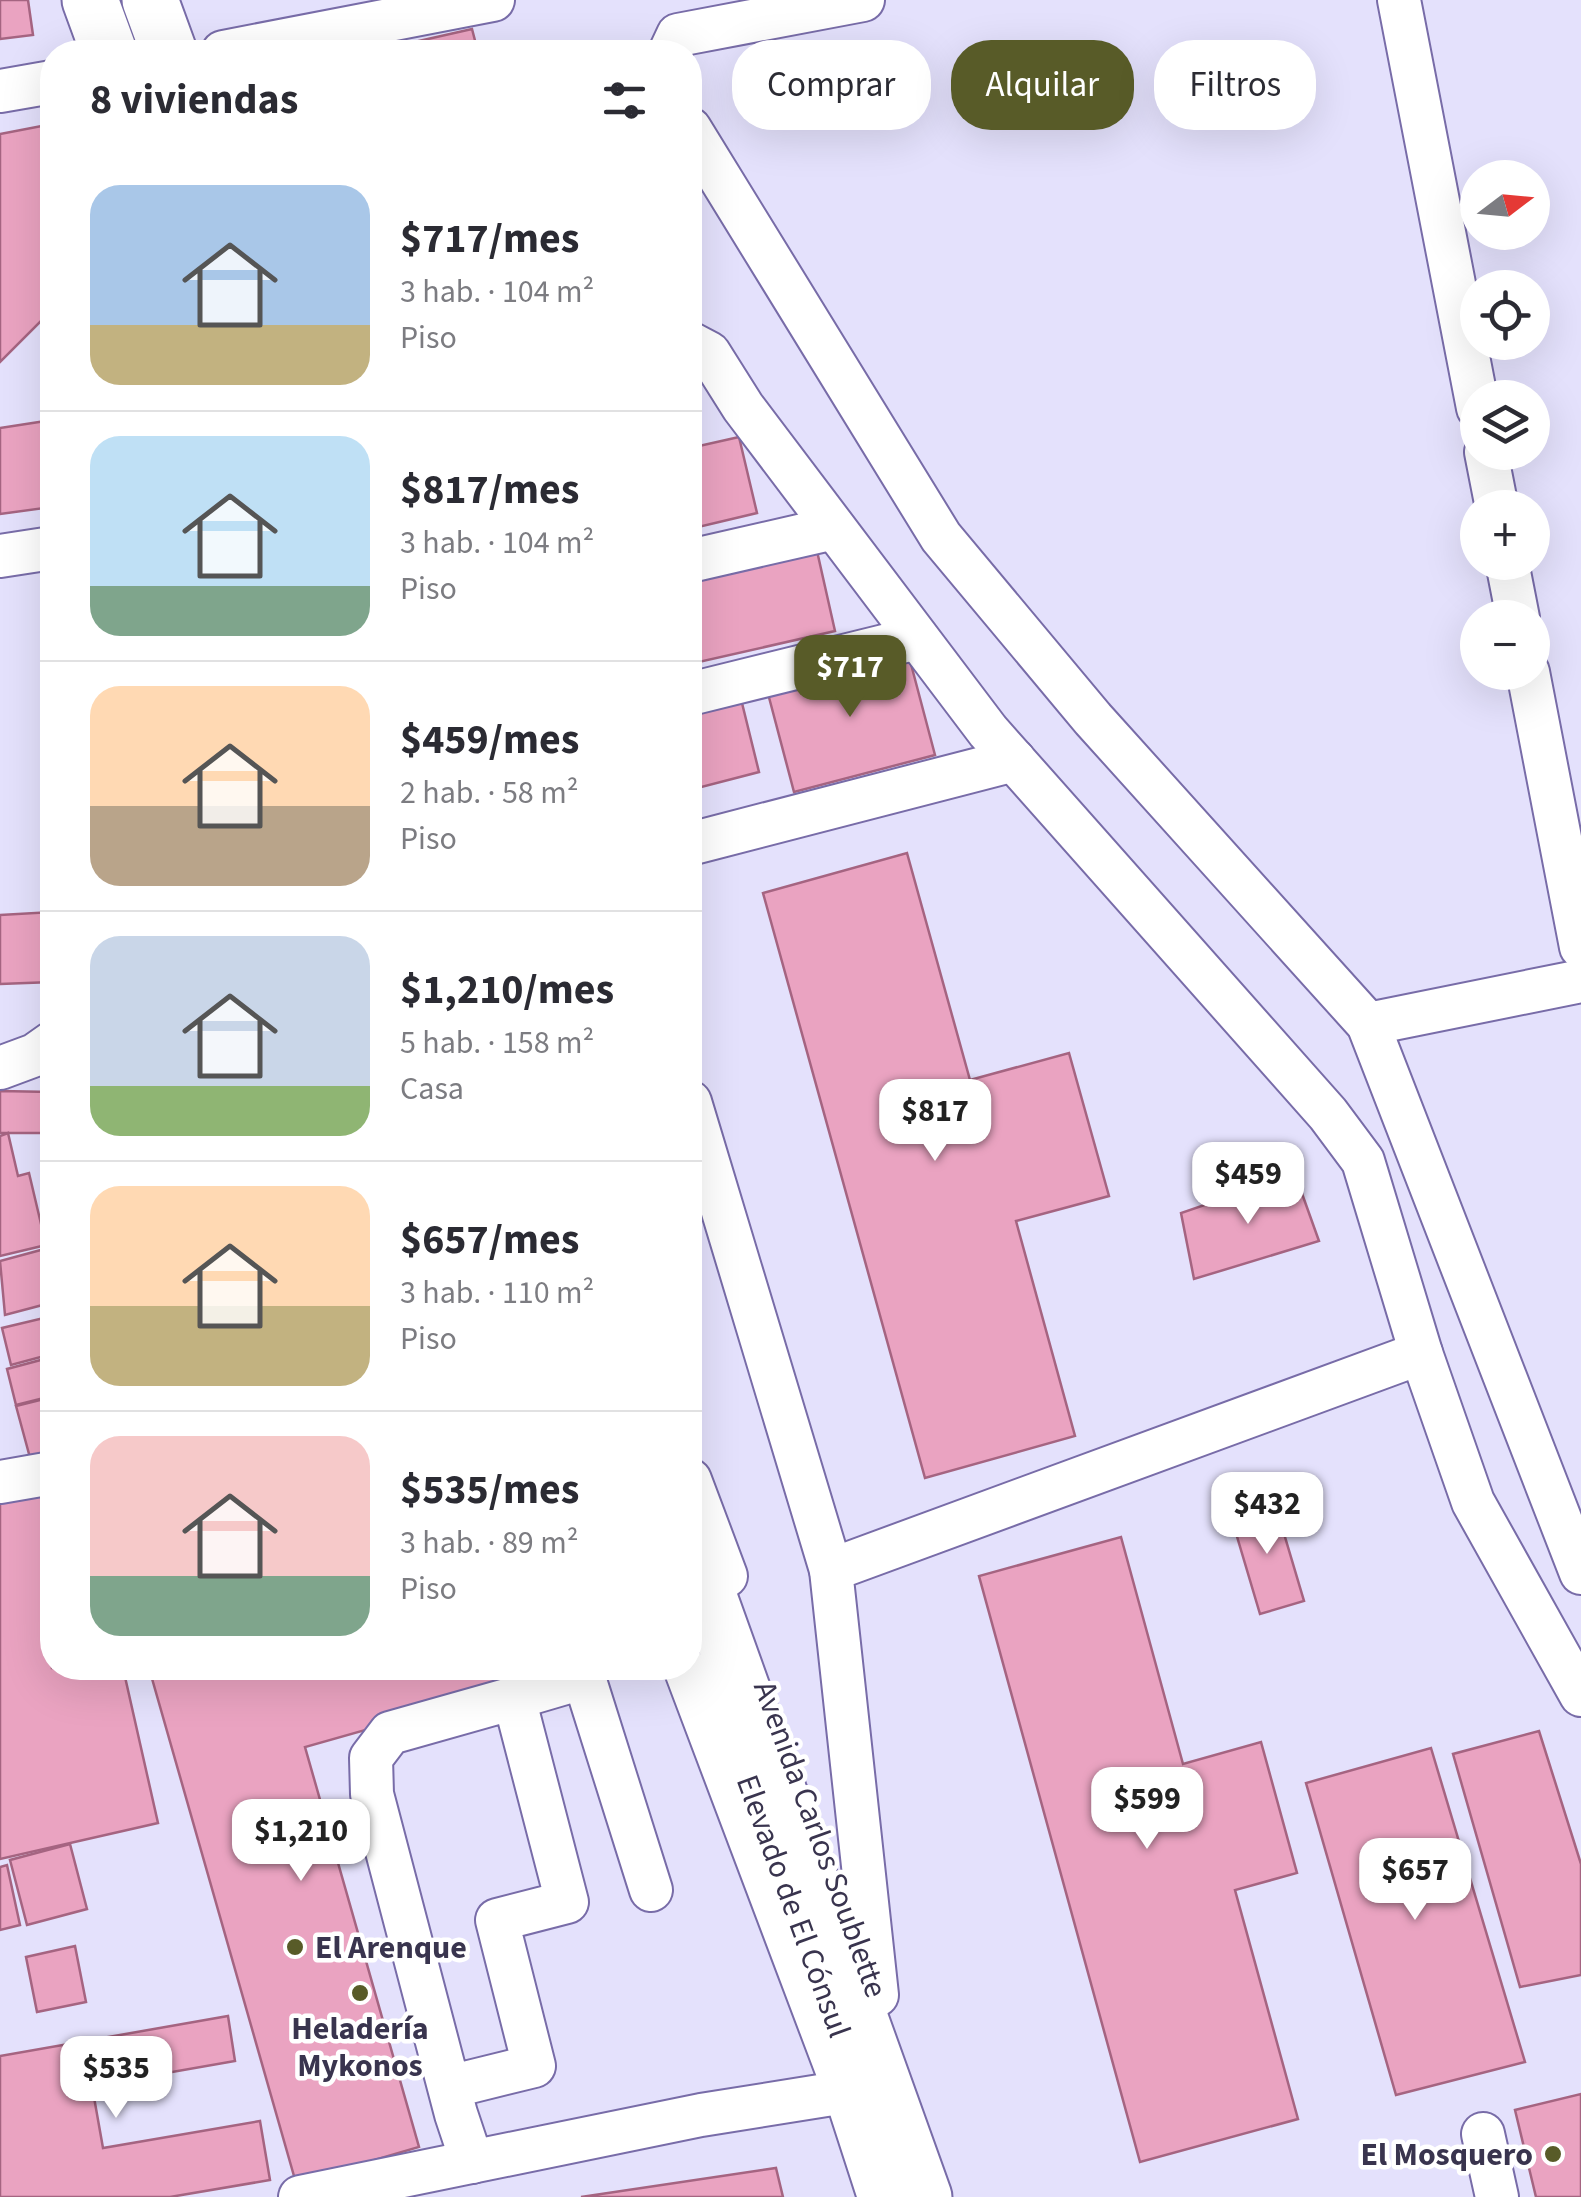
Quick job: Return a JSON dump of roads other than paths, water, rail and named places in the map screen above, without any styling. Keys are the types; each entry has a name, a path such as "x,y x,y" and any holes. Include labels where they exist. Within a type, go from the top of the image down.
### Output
{"main road":[{"path":"90,0 105,40"},
{"path":"150,0 165,40"},
{"name":"Elevado de El Cónsul","path":"702,1577 924,2197"},
{"name":"Elevado de El Cónsul","path":"702,1648 899,2197"}],"street":[{"path":"285,40 492,0"},
{"path":"676,40 678,36 863,0"},
{"path":"1399,0 1473,380"},
{"path":"0,91 40,84"},
{"path":"702,148 941,537 1093,719 1368,1024 1581,1573"},
{"path":"702,349 917,638 1014,760 1328,1114 1363,1162 1421,1353 1473,1502 1581,1695"},
{"path":"702,558 834,528"},
{"path":"0,556 40,550"},
{"path":"702,691 917,638"},
{"path":"1531,690 1581,947"},
{"path":"702,841 1014,760"},
{"path":"1368,1024 1581,981"},
{"path":"0,1068 40,1053"},
{"path":"702,1142 831,1570 876,1995"},
{"path":"831,1570 1421,1353"},
{"path":"0,1482 40,1475"},
{"name":"Avenida Carlos Soublette","path":"702,1513 952,2197"},
{"path":"472,2162 372,1794 372,1758 390,1733 563,1680"},
{"path":"584,1680 651,1890"},
{"name":"Avenida Carlos Soublette","path":"690,1680 845,2092 880,2197"},
{"path":"449,2087 534,2066 497,1920 568,1902 514,1698"},
{"path":"300,2197 845,2092"},
{"path":"1483,2134 1498,2197"}],"place":[{"name":"El Arenque","path":"295,1947"},
{"name":"Heladería Mykonos","path":"360,1993"},
{"name":"El Mosquero","path":"1553,2154"}]}
